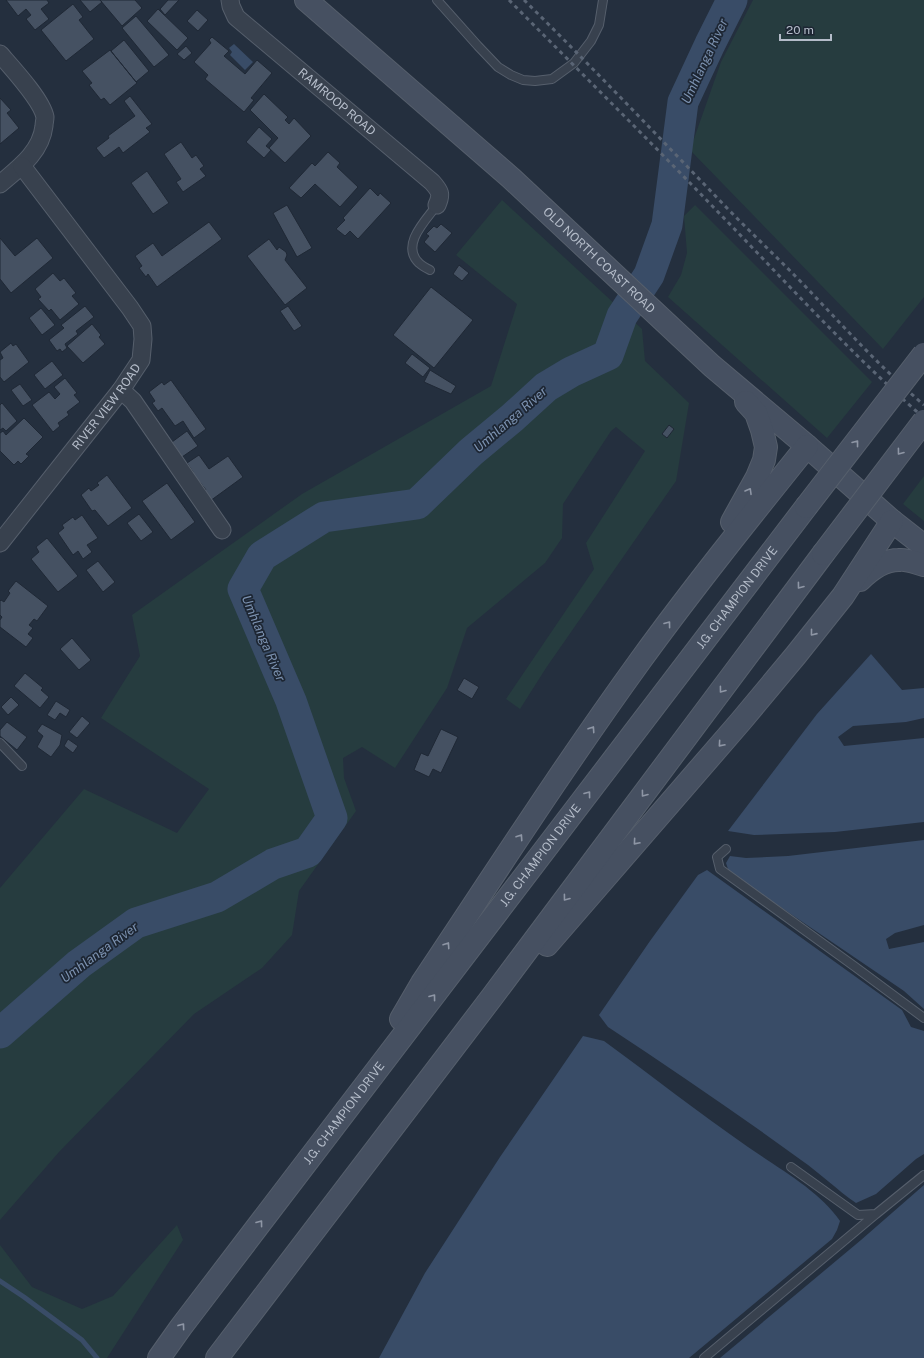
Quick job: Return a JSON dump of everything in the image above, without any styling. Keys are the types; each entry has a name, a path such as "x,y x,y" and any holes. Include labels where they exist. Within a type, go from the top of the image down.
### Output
{"street":[{"name":"RAMROOP ROAD","path":"230,0 236,17 432,182 440,191 440,198 437,205"},
{"name":"OLD NORTH COAST ROAD","path":"306,0 511,178 712,366 807,446 892,521 924,546"},
{"path":"0,54 26,85 40,105 45,117 43,131 37,149 22,166 0,184"},
{"name":"RIVER VIEW ROAD","path":"0,543 121,390 141,360 144,339 142,326 130,308 22,166"},
{"name":"J.G. CHAMPION DRIVE","path":"159,1358 381,1064 924,354"},
{"path":"705,575 722,539 757,477 764,460 766,447 756,413 712,366"},
{"path":"121,390 133,401 222,530"},
{"path":"217,1358 492,996 924,421"},
{"path":"381,1064 404,1012 422,983 594,726 640,661 705,575 807,446"},
{"path":"843,596 892,521"},
{"path":"492,996 509,985 528,967 741,721 843,596 865,574 882,564 899,560 911,561 924,565"}],"lane":[{"path":"437,0 498,67 523,80 535,81 552,79 574,63 591,41 599,25 602,0"},
{"path":"430,270 418,262 413,252 412,241 437,205"},
{"path":"0,744 22,766"},
{"path":"726,849 717,857 720,869 924,1018"},
{"path":"791,1167 858,1215 876,1214"},
{"path":"704,1358 924,1175"}],"green space":[{"path":"753,0 924,0 924,297 883,349 690,150 721,62"},
{"path":"502,200 642,329 645,361 689,403 676,481 546,668 520,709 506,699 594,569 586,543 645,451 616,427 611,431 563,504 562,538 545,563 467,628 447,688 395,768 362,747 343,758 344,778 356,811 299,891 292,935 262,968 194,1014 59,1152 0,1220 0,888 84,789 177,833 209,789 101,718 140,656 132,615 302,494 491,386 517,304 456,255"},
{"path":"695,205 872,382 827,438 668,297 681,275 687,253 684,216"},
{"path":"924,476 924,521 903,504"},
{"path":"177,1225 183,1240 107,1358 0,1358 0,1245 32,1287 82,1309 113,1296"}],"water":[{"path":"234,44 253,62 245,70 230,55 232,52 229,48"},
{"path":"871,654 902,690 924,688 924,718 906,722 853,726 838,737 844,746 924,738 924,822 835,832 754,835 728,831 817,714"},
{"path":"924,840 924,925 895,933 886,939 889,949 924,942 924,1009 904,991 729,872 726,863 730,856 746,858 788,856"},
{"path":"707,870 902,1010 911,1027 924,1031 924,1154 916,1159 876,1194 856,1203 808,1165 608,1027 599,1015 698,875"},
{"path":"583,1036 604,1041 712,1121 810,1190 832,1210 840,1221 832,1239 689,1358 379,1358 425,1273 500,1157"},
{"path":"924,1185 924,1358 720,1358 861,1240"}],"building":[{"path":"6,0 47,0 49,3 41,9 49,19 35,30 26,19 31,15 26,9 18,16"},
{"path":"80,0 100,0 102,2 90,12"},
{"path":"100,0 135,0 142,8 122,26"},
{"path":"168,0 179,0 165,15 160,9"},
{"path":"73,4 83,17 79,20 94,39 66,61 41,30"},
{"path":"158,9 188,38 177,50 147,21"},
{"path":"197,10 208,20 198,31 187,21"},
{"path":"136,16 169,55 154,67 122,28"},
{"path":"212,37 229,51 224,56 245,74 257,60 272,73 251,98 254,100 244,112 205,79 208,75 194,62 211,43 209,40"},
{"path":"124,40 149,71 136,82 111,51"},
{"path":"186,46 192,53 184,60 177,54"},
{"path":"110,50 137,83 110,105 104,98 101,100 89,85 92,83 82,71"},
{"path":"264,94 288,117 285,120 289,124 294,118 311,136 285,163 269,148 278,138 250,110"},
{"path":"130,96 152,124 146,128 150,132 123,153 119,147 104,158 96,148 109,138 108,136 135,116 124,101"},
{"path":"0,98 11,110 7,113 19,128 0,144"},
{"path":"259,127 272,139 266,146 271,150 264,158 246,142"},
{"path":"181,142 192,158 196,155 204,166 200,169 206,176 183,192 176,182 181,179 164,154"},
{"path":"328,152 340,163 337,167 358,187 340,207 315,184 301,198 289,188 312,163 315,166"},
{"path":"147,171 169,203 153,214 131,183"},
{"path":"370,188 378,196 380,193 391,203 358,239 350,231 345,236 336,229 345,220 343,218"},
{"path":"287,205 312,248 297,257 273,213"},
{"path":"209,222 222,239 157,287 148,274 146,277 139,268 142,266 135,256 153,243 162,256"},
{"path":"441,224 452,233 435,252 424,242 429,236 426,234 434,226 437,228"},
{"path":"0,238 15,256 37,238 53,258 11,293 0,279"},
{"path":"269,239 277,250 279,247 286,252 287,255 285,260 307,288 285,305 247,256"},
{"path":"459,265 469,273 462,281 453,274"},
{"path":"53,273 60,281 64,278 76,293 72,296 79,304 60,320 51,309 49,311 38,299 41,297 35,289"},
{"path":"431,287 473,320 434,368 393,335"},
{"path":"85,306 94,317 76,331 78,334 65,344 67,348 62,352 60,349 57,351 49,340 64,328 61,325"},
{"path":"288,306 302,326 294,331 280,311"},
{"path":"41,308 55,325 42,335 29,318"},
{"path":"92,324 101,335 99,337 105,344 83,363 67,346"},
{"path":"11,343 13,346 16,344 29,362 4,382 0,377 0,360 3,358 0,352"},
{"path":"412,354 430,368 423,377 405,363"},
{"path":"52,361 63,375 45,389 34,375"},
{"path":"430,370 456,386 451,394 424,382"},
{"path":"65,378 77,393 74,395 80,402 67,412 69,415 58,423 60,426 53,432 32,405 49,392 55,399 60,394 54,387"},
{"path":"171,380 206,429 194,438 183,421 175,426 162,408 158,411 152,403 155,401 149,392 162,382 164,385"},
{"path":"20,384 32,400 23,406 11,390"},
{"path":"2,403 17,421 6,431 3,428 0,430 0,405"},
{"path":"24,418 43,437 26,454 29,456 21,464 18,461 14,465 0,451 0,433 3,431 6,435"},
{"path":"669,425 674,429 667,438 662,434"},
{"path":"187,431 198,446 182,457 172,442"},
{"path":"199,455 209,469 228,456 243,477 210,501 204,492 206,490 191,474 193,472 187,463"},
{"path":"107,475 132,508 108,526 95,510 92,511 81,495 89,488 91,491 99,485 97,483"},
{"path":"167,483 195,522 171,540 142,501"},
{"path":"139,514 153,532 141,541 127,523"},
{"path":"82,515 98,538 87,545 92,552 83,559 78,551 73,555 58,533 64,528 62,525 73,517 75,520"},
{"path":"47,538 78,576 58,592 31,559 39,552 36,547"},
{"path":"98,561 115,582 103,592 86,570"},
{"path":"16,581 48,606 37,621 34,619 29,625 33,628 28,634 33,638 26,647 0,627 0,620 2,617 0,615 0,601 1,600 4,602 10,593 8,591"},
{"path":"72,638 91,660 79,670 60,649"},
{"path":"25,673 43,688 41,690 49,697 40,708 14,686"},
{"path":"464,678 479,687 472,699 457,690"},
{"path":"11,697 19,705 8,715 1,707"},
{"path":"56,701 70,710 66,717 60,713 55,720 47,715"},
{"path":"82,716 90,723 77,738 69,732"},
{"path":"7,722 27,737 17,750 0,736 0,730"},
{"path":"42,724 62,735 60,745 51,757 37,747 43,736 37,731"},
{"path":"441,729 458,737 441,773 433,769 429,777 414,770 421,753 428,756"},
{"path":"68,739 78,746 73,753 64,746"}],"waterway":[{"name":"Umhlanga River","path":"0,1033 79,964 136,923 217,897 273,864 308,852 332,818 291,701 243,589 262,556 324,517 417,504 471,452 546,387 571,372 608,355 622,316 649,275 667,225 683,102 732,0"},
{"path":"0,1281 82,1340 97,1358"}],"railway":[{"path":"509,0 667,159 819,317 871,369 924,418"},
{"path":"524,0 600,76 862,346 924,405"}]}
